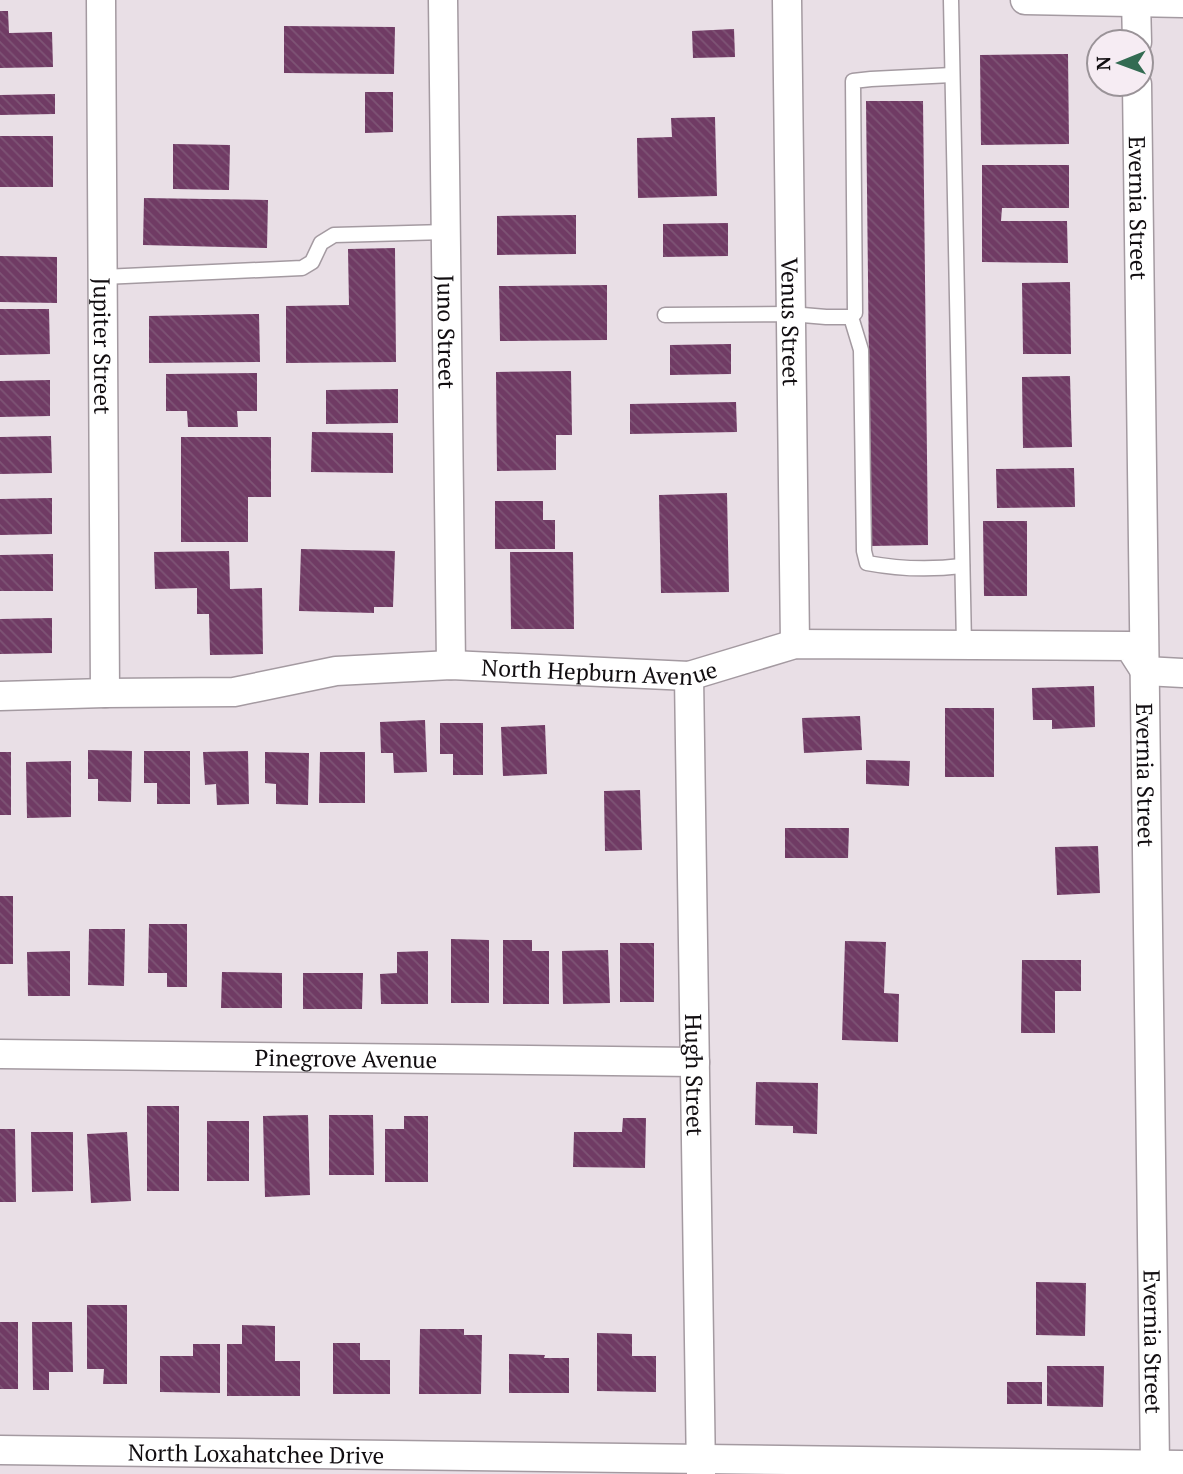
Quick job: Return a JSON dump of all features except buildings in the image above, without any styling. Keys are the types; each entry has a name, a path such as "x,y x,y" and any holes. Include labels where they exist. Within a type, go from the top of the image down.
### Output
{"street":[{"name":"Jupiter Street","path":"102,0 105,693"},
{"name":"Juno Street","path":"443,0 451,665"},
{"name":"Venus Street","path":"787,0 795,644"},
{"path":"1025,0 1183,3"},
{"path":"1136,1 1137,28"},
{"name":"Evernia Street","path":"1137,98 1155,1465"},
{"name":"North Hepburn Avenue","path":"0,696 234,692 336,671 451,665 689,676 795,644 1129,646 1145,671"},
{"path":"1145,671 1183,673"},
{"name":"Hugh Street","path":"689,676 701,1466"},
{"name":"Pinegrove Avenue","path":"0,1054 695,1062"},
{"name":"North Loxahatchee Drive","path":"0,1450 701,1466 1068,1469 1183,1465"}],"lane":[{"path":"951,0 964,645"},
{"path":"665,315 790,314 851,317 855,313 853,81 952,75"},
{"path":"103,277 302,268 312,262 321,243 334,235 446,232"},
{"path":"851,317 861,350 864,551 867,563 894,568 941,569 962,566"}]}
